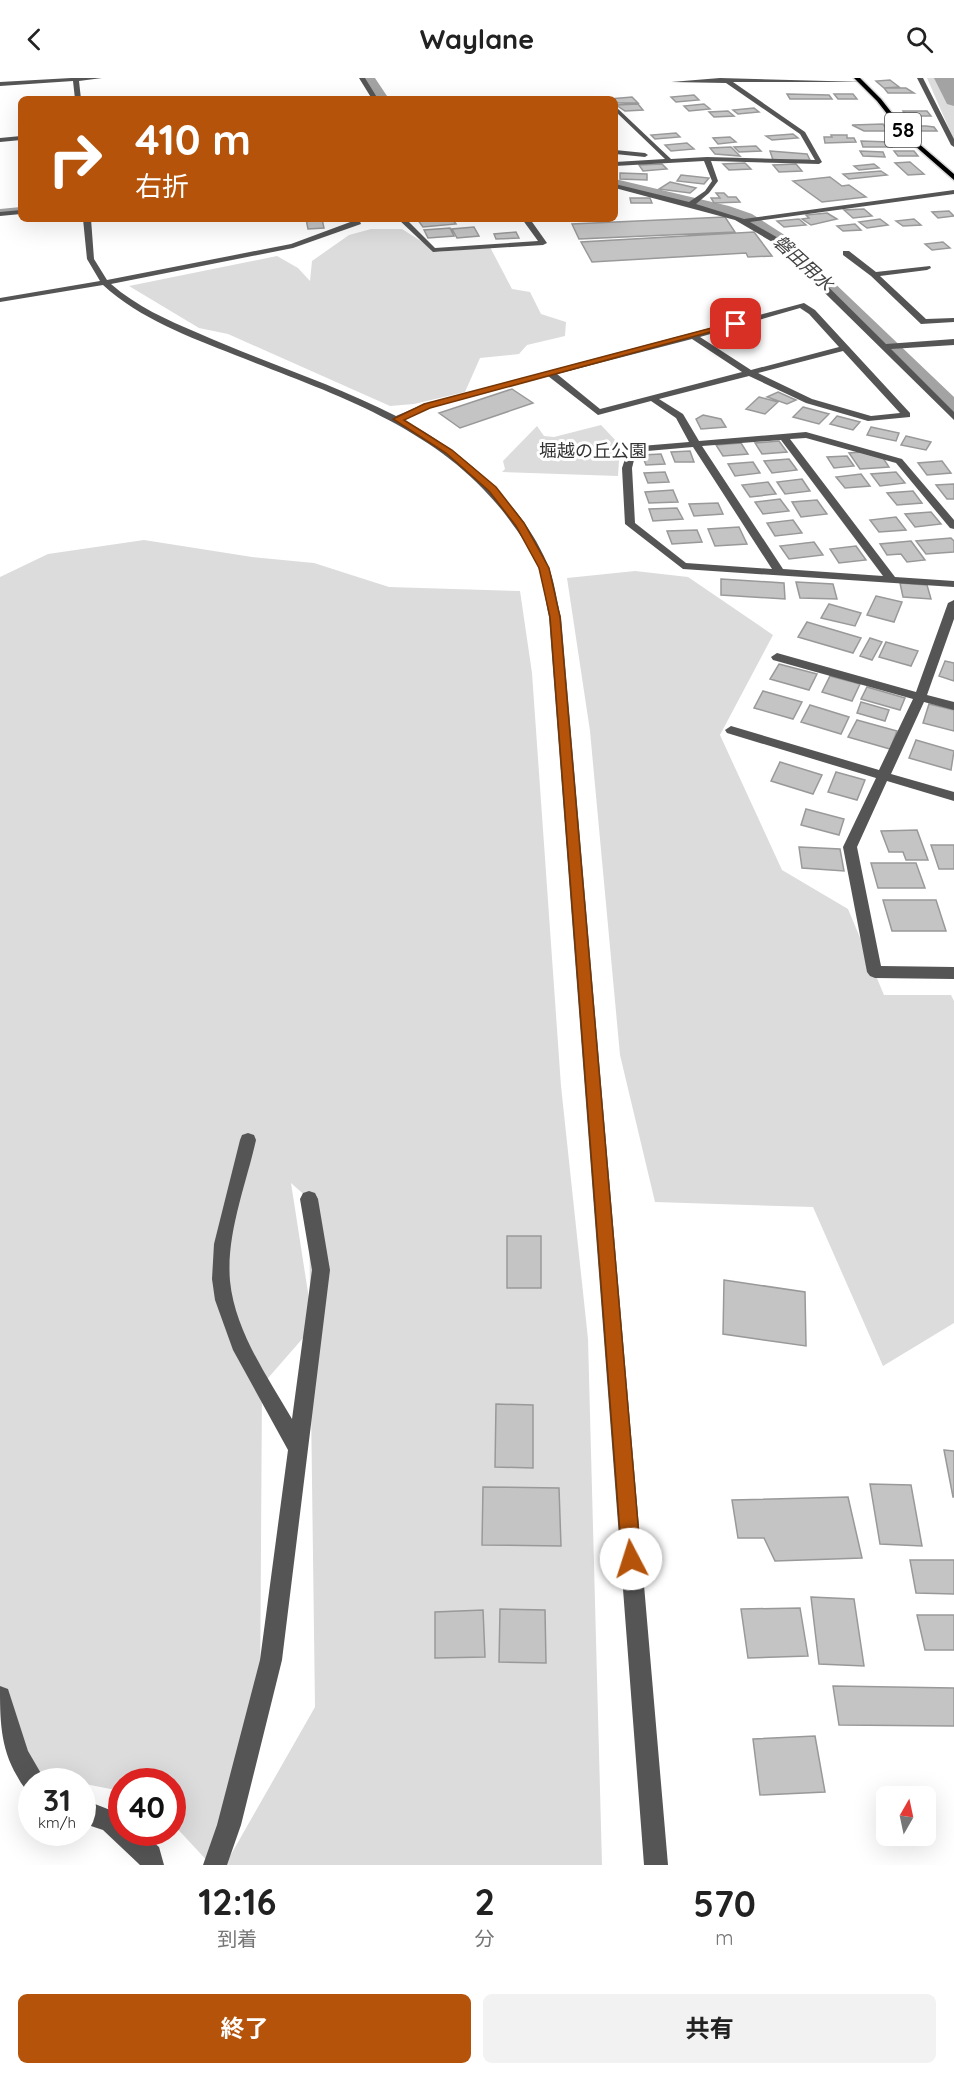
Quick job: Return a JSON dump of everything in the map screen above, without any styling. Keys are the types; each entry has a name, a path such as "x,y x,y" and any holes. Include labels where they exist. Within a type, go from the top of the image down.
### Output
{"main road":[{"name":"58","path":"859,80 908,137 954,178"}],"street":[{"path":"0,84 99,78"},
{"path":"362,78 373,96"},
{"path":"920,78 954,145"},
{"path":"76,79 78,96"},
{"path":"618,164 672,159 819,162 803,133 725,79"},
{"path":"674,82 725,79 859,80"},
{"path":"618,111 672,159"},
{"path":"618,119 626,118"},
{"path":"0,140 18,138"},
{"path":"618,152 672,159"},
{"path":"691,204 707,192 715,181 715,174 707,159"},
{"path":"618,187 691,204 742,220 777,241 954,417"},
{"path":"742,220 954,192"},
{"path":"0,214 18,212"},
{"path":"87,222 89,253 93,266 106,283 152,316 200,339 397,419 449,451 492,489 521,525 544,568 555,617 656,1865"},
{"path":"0,300 106,283 293,246 358,222"},
{"path":"405,222 433,250 543,243 528,222"},
{"path":"846,253 873,274 924,322 954,320"},
{"path":"873,274 927,268"},
{"path":"397,419 427,406 801,305 812,312 907,415 871,419 808,401 750,373 693,336"},
{"path":"884,347 954,342"},
{"path":"550,373 598,412 845,348"},
{"path":"652,398 680,416 695,443 780,573"},
{"path":"954,526 899,460 806,435 632,449 627,468 630,524 683,566 954,584"},
{"path":"783,437 891,580"},
{"path":"954,603 920,697 849,847 875,972 954,973"},
{"path":"777,657 954,705"},
{"path":"731,730 954,797"},
{"path":"248,1140 225,1242 221,1280 232,1329 298,1448"},
{"path":"214,1865 229,1825 271,1660 321,1270 309,1199"},
{"path":"0,1697 18,1757 25,1768"},
{"path":"139,1846 150,1856 152,1865"}],"green space":[{"path":"927,78 954,78 954,140"},
{"path":"371,229 402,229 438,252 490,247 512,289 530,292 541,314 566,322 565,336 527,345 519,354 480,358 465,392 414,404 390,406 228,334 199,328 129,286 277,256 298,268 310,281 312,261 349,235"},
{"name":"堀越の丘公園","path":"601,425 620,445 618,476 502,472 505,469 503,461 537,426 544,436 554,437"},
{"path":"144,540 252,557 314,563 389,587 520,591 532,673 561,1086 588,1339 602,1865 225,1865 315,1707 310,1330 262,1385 260,1705 211,1865 186,1838 186,1768 108,1768 108,1788 96,1786 96,1768 26,1768 0,1690 0,577 48,554","holes":["291,1183 309,1199 309,1299"]},
{"path":"635,571 688,577 773,635 720,735 782,870 848,909 884,995 951,995 954,1001 954,1323 883,1366 813,1207 655,1202 620,1055 590,731 567,578"}],"building":[{"path":"890,80 899,87 884,88 876,81"},
{"path":"884,88 906,88 914,93 888,93"},
{"path":"787,94 829,95 832,99 790,99"},
{"path":"834,94 853,94 857,99 838,99"},
{"path":"694,95 699,100 676,102 671,97"},
{"path":"632,97 638,103 618,103 618,98"},
{"path":"638,104 643,110 625,111 618,105"},
{"path":"704,104 710,109 689,111 684,106"},
{"path":"754,108 759,112 738,114 733,110"},
{"path":"728,111 734,116 714,117 709,112"},
{"path":"903,111 927,111 931,116 912,116"},
{"path":"883,124 888,131 864,131 852,125"},
{"path":"909,126 934,127 937,131 913,131"},
{"path":"676,133 680,137 655,139 651,135"},
{"path":"793,134 798,138 772,140 766,136"},
{"path":"831,135 847,135 847,138 854,138 856,142 825,143 824,137 832,137"},
{"path":"730,137 736,142 718,144 713,138"},
{"path":"861,141 890,142 892,147 863,147"},
{"path":"687,143 694,149 671,151 665,145"},
{"path":"756,146 761,151 739,152 734,147"},
{"path":"731,147 740,156 715,154 710,148"},
{"path":"770,151 807,154 810,160 773,160"},
{"path":"860,151 883,152 885,157 863,156"},
{"path":"894,151 914,151 918,156 898,156"},
{"path":"910,162 924,174 908,175 895,163"},
{"path":"745,163 751,169 729,170 723,164"},
{"path":"662,164 667,169 643,171 639,165"},
{"path":"796,164 802,171 779,172 773,165"},
{"path":"874,164 879,168 859,170 854,166"},
{"path":"881,171 887,175 849,179 843,174"},
{"path":"620,173 647,174 647,180 620,179"},
{"path":"681,175 709,178 704,184 677,181"},
{"path":"830,177 842,186 849,185 866,197 822,202 793,181"},
{"path":"670,182 696,188 690,193 659,189"},
{"path":"716,193 736,197 740,202 714,203 711,198 720,198"},
{"path":"630,198 650,198 652,203 631,203"},
{"path":"864,209 872,216 853,218 844,210"},
{"path":"949,211 954,216 938,218 932,212"},
{"path":"827,213 837,219 811,225 802,219 809,218 806,215"},
{"path":"725,217 735,232 579,239 572,224"},
{"path":"799,219 806,225 784,227 777,221"},
{"path":"880,219 888,225 867,228 859,222"},
{"path":"914,219 921,225 903,226 896,221"},
{"path":"307,222 323,222 324,228 308,229"},
{"path":"419,222 454,222 456,224 423,227"},
{"path":"855,224 861,230 843,231 837,226"},
{"path":"474,227 479,236 457,238 452,229"},
{"path":"450,228 454,236 428,238 424,230"},
{"path":"516,232 519,238 496,239 494,234"},
{"path":"754,232 772,256 748,257 746,253 592,262 581,242"},
{"path":"943,242 950,248 932,250 925,244"},
{"path":"512,389 533,403 460,428 439,413"},
{"path":"778,392 796,400 787,404 767,397"},
{"path":"759,397 778,402 765,414 746,409"},
{"path":"803,407 829,414 819,424 793,417"},
{"path":"703,415 721,419 726,427 701,429 696,419"},
{"path":"837,416 860,422 853,430 830,424"},
{"path":"871,427 899,433 896,441 867,435"},
{"path":"906,436 931,442 926,450 901,445"},
{"path":"779,441 787,452 762,454 755,443"},
{"path":"741,443 748,454 723,456 716,445"},
{"path":"690,451 694,462 675,462 671,452"},
{"path":"861,452 883,458 889,467 860,469 849,453"},
{"path":"661,454 665,464 646,465 642,455"},
{"path":"847,456 854,466 834,468 827,457"},
{"path":"789,459 797,470 772,473 764,461"},
{"path":"942,461 951,473 927,475 918,463"},
{"path":"753,462 760,473 735,476 728,464"},
{"path":"665,472 669,482 648,483 644,473"},
{"path":"896,472 905,483 880,486 871,474"},
{"path":"861,474 870,486 845,488 836,477"},
{"path":"802,479 810,491 785,494 777,482"},
{"path":"768,482 776,494 750,497 742,485"},
{"path":"954,484 954,499 947,499 936,485"},
{"path":"673,490 678,502 649,503 645,492"},
{"path":"913,491 922,503 897,505 887,493"},
{"path":"780,499 789,511 763,514 755,502"},
{"path":"817,500 827,514 801,517 792,502"},
{"path":"718,503 723,514 694,516 689,504"},
{"path":"677,508 683,519 653,521 649,509"},
{"path":"931,512 941,524 915,527 905,514"},
{"path":"896,517 906,530 879,532 870,520"},
{"path":"793,520 802,533 775,536 767,523"},
{"path":"739,527 747,544 715,546 708,529"},
{"path":"697,530 702,542 672,544 667,531"},
{"path":"951,538 954,541 954,552 926,554 916,541"},
{"path":"911,541 925,560 907,562 901,554 887,555 880,544"},
{"path":"814,542 823,555 789,559 780,546"},
{"path":"856,546 866,560 839,563 830,549"},
{"path":"721,579 784,583 785,599 721,595"},
{"path":"796,582 833,584 837,599 800,598"},
{"path":"900,583 927,585 931,599 903,597"},
{"path":"876,596 902,602 894,622 867,615"},
{"path":"829,604 861,613 855,626 821,618"},
{"path":"807,622 861,638 853,653 798,637"},
{"path":"870,638 882,642 872,660 860,656"},
{"path":"886,642 918,651 911,666 879,657"},
{"path":"945,661 954,663 954,681 939,676"},
{"path":"779,664 817,674 809,690 770,679"},
{"path":"830,676 860,684 852,701 822,692"},
{"path":"867,687 905,698 900,710 861,699"},
{"path":"763,691 802,702 793,719 754,708"},
{"path":"861,702 889,710 885,721 857,713"},
{"path":"929,704 954,710 954,731 923,723"},
{"path":"810,705 849,717 841,734 801,722"},
{"path":"857,720 897,731 890,749 848,737"},
{"path":"916,740 954,751 951,770 909,758"},
{"path":"780,762 822,775 813,794 771,781"},
{"path":"836,772 865,780 857,800 828,792"},
{"path":"806,809 844,819 839,835 801,825"},
{"path":"917,830 928,860 906,860 903,852 889,852 881,831"},
{"path":"931,845 954,845 954,869 939,869"},
{"path":"799,847 840,849 844,871 802,868"},
{"path":"871,863 916,863 925,888 878,888"},
{"path":"883,900 936,900 946,931 892,931"},
{"path":"507,1236 541,1236 541,1288 507,1288"},
{"path":"724,1280 805,1292 806,1346 723,1334"},
{"path":"496,1404 533,1405 533,1468 495,1467"},
{"path":"944,1450 954,1451 954,1497 953,1497"},
{"path":"870,1484 911,1485 922,1546 880,1544"},
{"path":"483,1487 559,1488 561,1546 482,1545"},
{"path":"848,1497 862,1558 775,1561 764,1538 738,1538 732,1500"},
{"path":"910,1560 954,1560 954,1594 916,1593"},
{"path":"811,1597 854,1599 864,1666 819,1664"},
{"path":"800,1608 808,1656 748,1658 741,1609"},
{"path":"500,1609 545,1610 546,1663 499,1662"},
{"path":"483,1610 485,1657 435,1658 435,1612"},
{"path":"917,1615 954,1615 954,1650 925,1650"},
{"path":"833,1686 954,1688 954,1726 839,1725"},
{"path":"815,1736 825,1792 760,1795 753,1739"}],"waterway":[{"name":"磐田用水","path":"369,78 381,96"},
{"path":"944,78 954,100"},
{"name":"磐田用水","path":"618,184 724,209 747,217 778,237 954,407"},
{"path":"0,211 18,209"}],"route":[{"path":"631,1559 555,617 544,568 521,525 492,489 449,451 397,419 427,406 736,324"}]}
